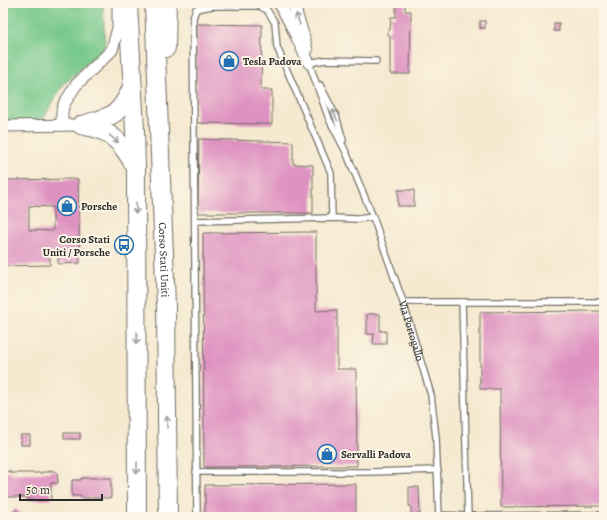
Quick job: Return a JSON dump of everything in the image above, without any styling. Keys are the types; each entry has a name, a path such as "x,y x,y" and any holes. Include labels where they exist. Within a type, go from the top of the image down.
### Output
{"main road":[{"path":"128,3 135,130"},
{"path":"133,3 136,169 137,517"},
{"name":"Corso Stati Uniti","path":"154,3 156,87 166,306 168,517"},
{"path":"162,195 167,3"},
{"path":"81,125 115,113 126,101 132,87"},
{"path":"81,125 105,131 124,147 136,169"}],"street":[{"path":"62,125 62,111 64,104 76,85 112,50 118,28 118,3"},
{"path":"167,26 176,3"},
{"name":"Via Portogallo","path":"279,3 285,12 309,63"},
{"name":"Via Portogallo","path":"293,3 303,34 309,63"},
{"path":"3,126 81,125"}],"lane":[{"path":"197,517 193,18 196,9 212,6 259,6 268,10 274,23 277,46 331,173 332,218"},
{"path":"309,63 325,60 376,61"},
{"name":"Via Portogallo","path":"309,63 329,119 346,152 372,217 403,302 431,395 436,437 439,516"},
{"path":"195,221 332,218 357,219 372,217"},
{"path":"403,302 604,302"},
{"path":"462,302 468,517"},
{"path":"196,472 371,472 438,470"},
{"path":"439,516 604,515"}],"green space":[{"path":"3,3 103,3 105,47 63,85 42,121 3,120"}],"building":[{"path":"396,3 405,3 405,11 411,11 410,74 390,74 390,36 388,35 388,30 390,30 391,17 396,17"},
{"path":"480,21 485,21 485,28 480,28"},
{"path":"554,23 559,23 559,31 554,31"},
{"path":"197,24 262,25 261,90 272,90 272,124 196,123"},
{"path":"199,139 293,142 293,164 313,165 313,213 198,213"},
{"path":"78,179 80,263 58,264 58,253 50,253 50,265 3,266 3,180","holes":["29,206 53,207 53,231 29,230"]},
{"path":"398,190 414,190 414,206 398,206"},
{"path":"316,232 316,311 337,310 337,369 356,369 357,466 204,467 203,233"},
{"path":"604,311 604,506 501,507 500,389 480,389 480,312"},
{"path":"367,314 380,314 380,331 386,331 386,344 373,344 374,334 367,334"},
{"path":"64,433 80,433 80,439 64,439"},
{"path":"21,435 30,435 30,445 21,445"},
{"path":"50,470 57,472 58,483 51,483 51,500 27,500 28,497 3,497 3,472 42,473 50,472"},
{"path":"81,478 111,478 111,498 81,498 81,496 72,496 72,480 81,480"},
{"path":"356,484 356,517 205,517 205,485"},
{"path":"409,487 419,487 420,514 411,514 411,506 409,506"},
{"path":"16,509 24,517 8,517"}],"place":[{"name":"Tesla Padova","path":"229,61"},
{"name":"Porsche","path":"67,206"},
{"name":"Corso Stati Uniti / Porsche","path":"124,245"},
{"name":"Servalli Padova","path":"327,454"}]}
